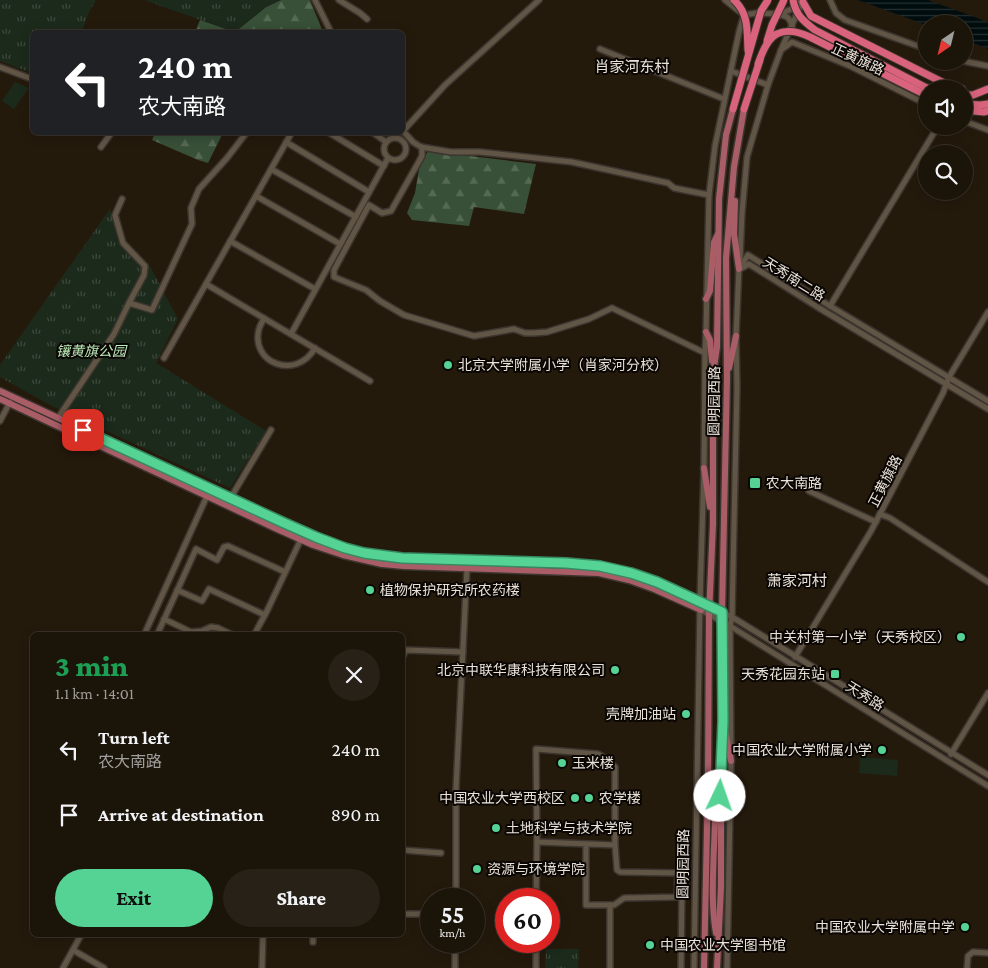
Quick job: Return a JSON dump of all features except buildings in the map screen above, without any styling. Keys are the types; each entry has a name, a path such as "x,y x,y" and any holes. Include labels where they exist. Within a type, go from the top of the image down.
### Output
{"highway":[{"path":"734,0 740,6 745,16 748,58"},
{"name":"圆明园西路","path":"732,110 761,11 768,0"},
{"name":"圆明园西路","path":"744,109 772,25 784,0"},
{"path":"793,0 796,12 803,21 815,30 918,83"},
{"path":"801,1 811,16 940,80"},
{"path":"758,64 767,42 773,36 784,32 796,31 810,36 918,91"},
{"path":"973,90 988,89"},
{"path":"973,95 988,89"},
{"path":"973,105 988,104"},
{"path":"973,111 988,111"}],"main road":[{"name":"圆明园西路","path":"717,968 718,944 713,887 717,806 720,796 723,721 722,612 727,379 726,258 734,167 744,109"},
{"name":"圆明园西路","path":"704,968 709,615 713,524 713,374 717,346 719,199 726,135 732,110"},
{"path":"734,167 734,234 739,269"},
{"path":"706,298 710,291 714,242 718,233"},
{"path":"706,332 710,340 713,374"},
{"path":"727,379 736,336"},
{"path":"0,391 11,400 207,496 301,539 343,555 382,564 404,566 599,573 629,580 654,589 701,610"},
{"path":"0,400 11,400 58,418 316,537 345,548 364,553 402,558 566,563 600,566 631,573 657,582 700,602"},
{"path":"704,468 713,524"},
{"path":"723,721 731,761"}],"street":[{"path":"315,0 330,30"},
{"path":"339,0 367,19"},
{"path":"405,130 445,85 539,0"},
{"path":"725,0 744,16 757,14 786,15 792,26"},
{"path":"830,0 836,13 845,20 918,46"},
{"path":"780,14 794,8 801,1"},
{"name":"圆明园西路","path":"730,626 732,617 737,398 736,336 742,213 747,157 768,85 801,1"},
{"name":"圆明园西路","path":"694,968 709,195 715,146 738,32 744,16"},
{"name":"正黄旗路","path":"781,50 792,42 850,66 918,100"},
{"path":"600,49 724,100"},
{"path":"973,63 988,66"},
{"path":"0,67 30,78"},
{"path":"731,71 768,85"},
{"path":"973,124 988,130"},
{"path":"405,134 422,147 451,152 480,152 572,162 668,183 674,188 709,195"},
{"path":"101,147 110,135"},
{"path":"129,304 152,310 192,224 191,208 199,189 246,135"},
{"path":"164,358 290,135"},
{"path":"333,135 384,166"},
{"path":"376,135 386,142"},
{"path":"830,306 933,135"},
{"path":"392,138 400,138 405,144 405,155 399,160 388,158 384,149 386,142 392,138"},
{"path":"286,142 369,192"},
{"path":"422,147 422,156 391,211 382,213 369,205 334,270 334,277 366,290 404,315 474,336 514,329 534,334 547,332 589,319 612,308 705,353"},
{"path":"291,334 388,158"},
{"path":"271,169 356,217"},
{"path":"256,196 340,244"},
{"path":"58,418 114,334 144,275 145,266 124,243 115,215 122,199"},
{"path":"230,241 315,289"},
{"name":"天秀南二路","path":"739,269 748,255 988,400"},
{"name":"天秀南二路","path":"739,269 749,264 988,409"},
{"path":"206,284 370,380"},
{"name":"正黄旗路","path":"795,657 876,522 943,393 949,377 988,312"},
{"path":"264,318 259,329 258,339 260,348 265,356 273,362 291,366 308,358 315,348"},
{"path":"0,421 11,400"},
{"path":"230,498 271,430"},
{"path":"809,492 876,522"},
{"path":"145,632 207,496"},
{"path":"880,514 890,518 988,582"},
{"path":"256,632 301,539"},
{"path":"158,632 196,549 217,560 224,547 228,546 285,572"},
{"path":"456,888 456,788 467,568"},
{"path":"177,590 202,601 210,589 265,615"},
{"name":"天秀路","path":"700,602 732,617 988,775"},
{"name":"天秀路","path":"701,610 730,626 988,786"},
{"path":"164,619 187,632"},
{"path":"727,968 731,761 730,626"},
{"path":"198,632 211,627 227,632"},
{"path":"405,652 406,650 463,652"},
{"path":"947,760 988,693"},
{"path":"536,888 536,749 598,754 608,760 615,768 615,845 617,870 620,872 678,873 680,885 681,968"},
{"path":"537,842 615,845"},
{"path":"586,844 586,904 614,905 624,898 677,897 680,885"},
{"path":"405,850 441,853"},
{"path":"680,885 695,885"},
{"path":"610,905 610,968"},
{"path":"405,914 420,914"},
{"path":"63,968 80,937"},
{"path":"262,968 263,937"},
{"path":"313,937 313,942"},
{"path":"73,950 104,968"},
{"path":"967,968 968,956 973,952 988,953"},
{"path":"455,953 455,968"},
{"path":"536,953 536,968"}],"green space":[{"path":"0,0 96,0 88,14 83,30 30,30 30,72 0,61"},
{"path":"144,0 281,0 266,7 237,30 229,30"},
{"path":"281,0 310,0 322,30 237,30 266,7"},
{"path":"200,20 229,30 196,30"},
{"path":"15,82 29,88 14,109 2,101"},
{"path":"154,135 222,135 208,163 152,140"},
{"path":"428,151 536,164 524,214 474,207 469,226 412,220 407,213 415,193 419,169"},
{"name":"镶黄旗公园","path":"110,209 118,241 151,268 178,319 156,363 266,431 230,488 48,404 0,377 0,365"},
{"path":"860,757 898,760 897,776 859,773"},
{"path":"560,949 579,949 578,968 545,968 546,953 560,953"}],"shaded area":[{"path":"858,0 928,0 969,15 918,15 918,22"},
{"path":"973,16 988,23 988,49 973,43"}],"place":[{"name":"北京大学附属小学（肖家河分校）","path":"448,365"},
{"name":"农大南路","path":"755,483"},
{"name":"植物保护研究所农药楼","path":"370,590"},
{"name":"中关村第一小学（天秀校区）","path":"961,637"},
{"name":"北京中联华康科技有限公司","path":"615,670"},
{"name":"天秀花园东站","path":"835,674"},
{"name":"壳牌加油站","path":"686,714"},
{"name":"中国农业大学附属小学","path":"882,750"},
{"name":"玉米楼","path":"562,763"},
{"name":"中国农业大学西校区","path":"575,798"},
{"name":"农学楼","path":"589,798"},
{"name":"土地科学与技术学院","path":"496,828"},
{"name":"资源与环境学院","path":"477,869"},
{"name":"中国农业大学附属中学","path":"965,927"},
{"name":"中国农业大学图书馆","path":"650,945"}],"district":[{"name":"肖家河东村","path":"632,67"},
{"name":"萧家河村","path":"797,581"}],"route":[{"path":"83,430 282,522 345,548 364,553 402,558 566,563 600,566 631,573 657,582 722,612 723,721 720,796"}]}
